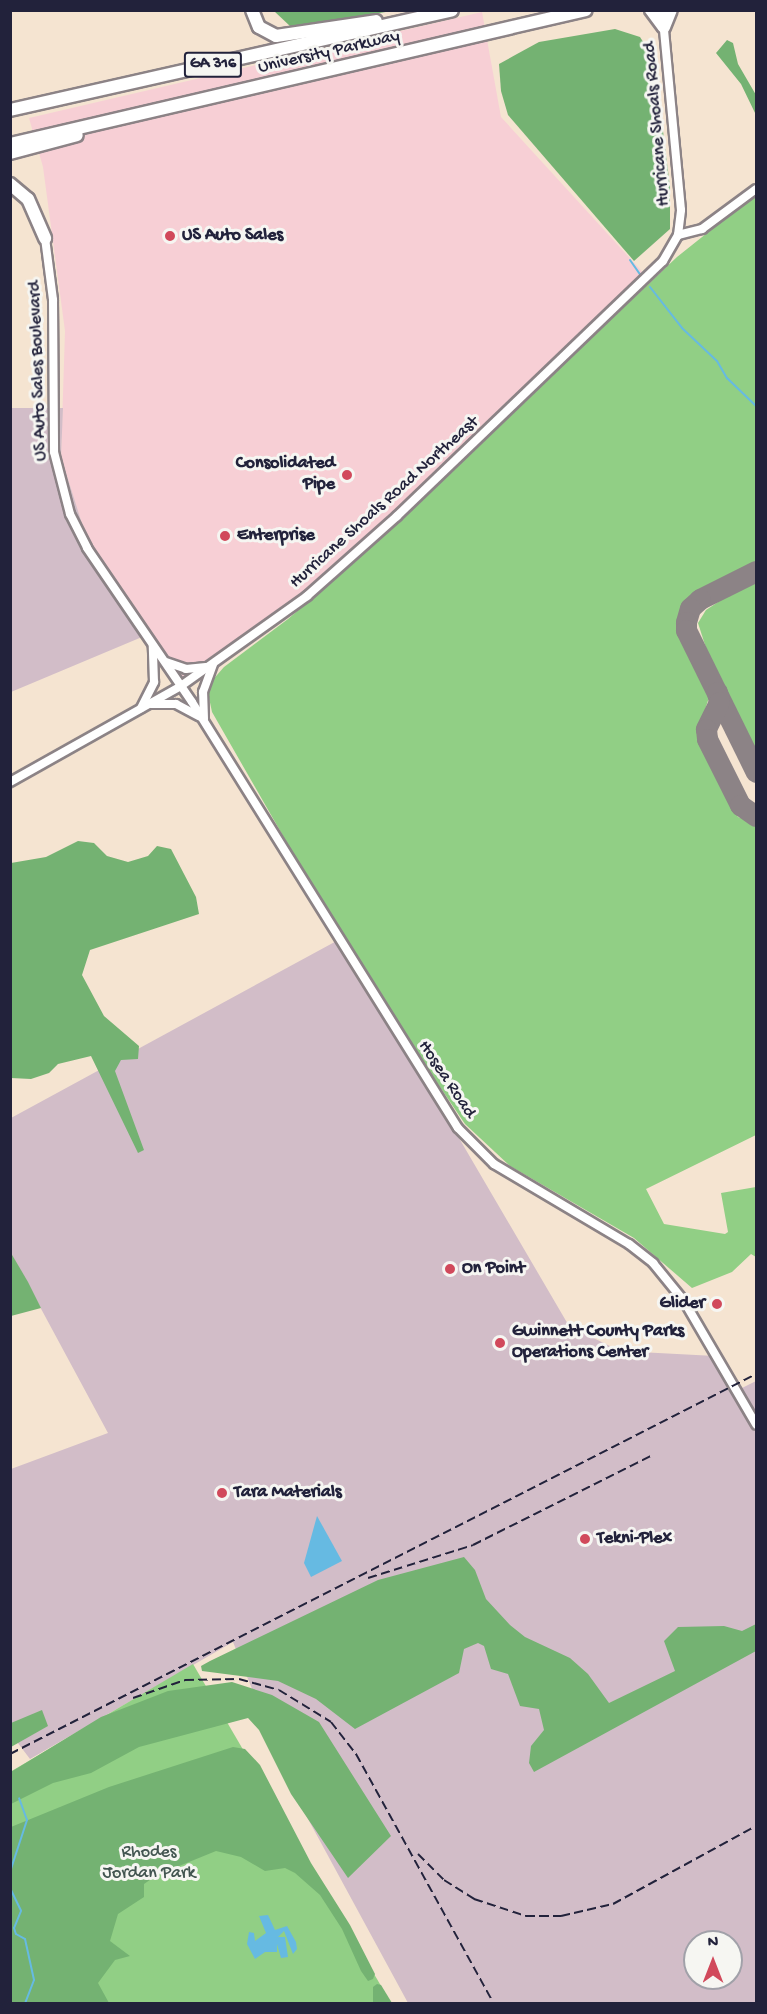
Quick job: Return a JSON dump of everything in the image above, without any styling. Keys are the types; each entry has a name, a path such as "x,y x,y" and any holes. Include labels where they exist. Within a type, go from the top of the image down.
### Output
{"highway":[{"path":"252,10 259,27 276,36 370,21 416,19"},
{"name":"University Parkway","path":"10,110 452,10"},
{"path":"552,18 564,10"},
{"name":"University Parkway","path":"10,144 109,124 586,10"},
{"path":"651,10 664,27"},
{"path":"664,27 671,10"},
{"path":"10,153 109,124"},
{"path":"10,184 28,199 45,238"}],"street":[{"name":"Hurricane Shoals Road","path":"662,10 680,184 678,235"},
{"path":"678,235 702,229 756,189"},
{"name":"Hurricane Shoals Road Northeast","path":"10,782 181,686 291,609 361,549 639,287 663,261 678,235"},
{"name":"US Auto Sales Boulevard","path":"45,238 53,300 54,452 70,514 87,548 181,686"},
{"path":"141,709 154,682 153,644"},
{"path":"149,704 176,704 203,719 203,692 211,665 186,669 164,661"},
{"name":"Hosea Road","path":"181,686 458,1128 494,1164 629,1244 653,1263 684,1301 756,1424"}],"shaded area":[{"path":"482,12 501,117 648,278 491,435 321,583 178,682 142,637 85,533 61,457 65,331 43,167 29,118"},
{"path":"11,408 63,408 61,457 85,533 142,637 11,692"},
{"path":"342,938 569,1326 620,1351 715,1356 736,1391 756,1381 756,2003 408,2003 295,1795 233,1642 30,1759 11,1734 11,1469 108,1433 11,1253 11,1118"}],"green space":[{"path":"274,11 392,11 291,27"},
{"path":"615,29 640,37 654,59 670,187 670,229 634,261 508,115 501,91 499,64 539,42"},
{"path":"727,40 733,43 738,64 756,95 756,115 741,84 716,53"},
{"path":"756,194 756,564 695,593 682,608 679,622 710,694 697,736 738,817 756,823 756,1135 646,1189 664,1224 725,1234 728,1232 721,1193 756,1187 756,1257 751,1254 732,1272 692,1288 634,1238 510,1166 465,1124 373,988 314,890 212,712 208,693 210,683 224,667 288,619 354,562 677,257"},
{"path":"756,577 756,759 714,673 698,623 706,610"},
{"path":"78,841 94,843 107,856 128,862 148,856 157,846 171,849 196,897 199,914 90,950 82,975 104,1016 139,1046 138,1059 121,1060 115,1071 144,1150 138,1153 91,1056 58,1064 49,1073 31,1079 11,1078 11,863 46,857"},
{"path":"11,1253 41,1308 11,1316"},
{"path":"464,1557 475,1570 486,1599 510,1625 525,1637 570,1658 588,1674 609,1703 675,1671 664,1641 678,1627 724,1626 742,1631 756,1624 756,1651 534,1772 529,1763 531,1746 544,1730 539,1709 520,1706 508,1674 491,1669 484,1646 478,1643 464,1649 459,1673 355,1729 316,1699 278,1681 202,1671 201,1666 210,1661 378,1580"},
{"name":"Rhodes Jordan Park","path":"193,1664 391,2003 11,2003 10,1772"},
{"path":"232,1682 272,1695 319,1722 391,1836 348,1878 291,1794 259,1730 248,1718 139,1747 91,1773 53,1783 11,1804 11,1772 101,1717 168,1691"},
{"path":"42,1710 48,1726 11,1747 11,1723"},
{"path":"233,1747 245,1749 260,1765 311,1863 350,1925 375,1974 373,1979 368,1981 361,1971 342,1929 320,1895 295,1873 285,1868 265,1871 241,1857 216,1851 157,1875 144,1884 144,1897 118,1914 110,1941 130,1956 115,1960 98,1983 109,2003 11,2003 11,1827 109,1787"},
{"path":"377,1984 381,1985 392,2003 373,2003 373,1987"}],"water":[{"path":"317,1516 342,1561 311,1577 304,1563"},
{"path":"268,1915 275,1930 287,1926 296,1942 297,1949 293,1954 284,1931 278,1937 285,1937 288,1957 281,1958 277,1944 277,1952 265,1952 255,1959 247,1944 249,1932 254,1933 255,1941 266,1933 259,1916"}],"waterway":[{"path":"630,260 641,276"},
{"path":"650,287 682,328 717,361 727,378 756,406"},
{"path":"10,1872 27,1820 19,1798"},
{"path":"10,1888 21,1911 14,1928 16,1934 25,1939 34,1980 25,2004"}],"taxiway":[{"path":"756,571 700,599 690,608 686,622 686,630 756,772"},
{"path":"717,692 719,702 706,729 707,739 740,805 756,816"}],"railway":[{"path":"10,1754 756,1374"},
{"path":"368,1578 473,1545 651,1456"},
{"path":"133,1698 185,1680 239,1679 279,1690 331,1722 356,1754 494,2004"},
{"path":"418,1854 444,1880 474,1899 526,1916 561,1916 613,1904 756,1826"}],"place":[{"name":"US Auto Sales","path":"170,236"},
{"name":"Consolidated Pipe","path":"347,475"},
{"name":"Enterprise","path":"225,536"},
{"name":"On Point","path":"450,1269"},
{"name":"Glider","path":"717,1304"},
{"name":"Gwinnett County Parks Operations Center","path":"500,1343"},
{"name":"Tara Materials","path":"222,1493"},
{"name":"Tekni-Plex","path":"585,1539"}]}
